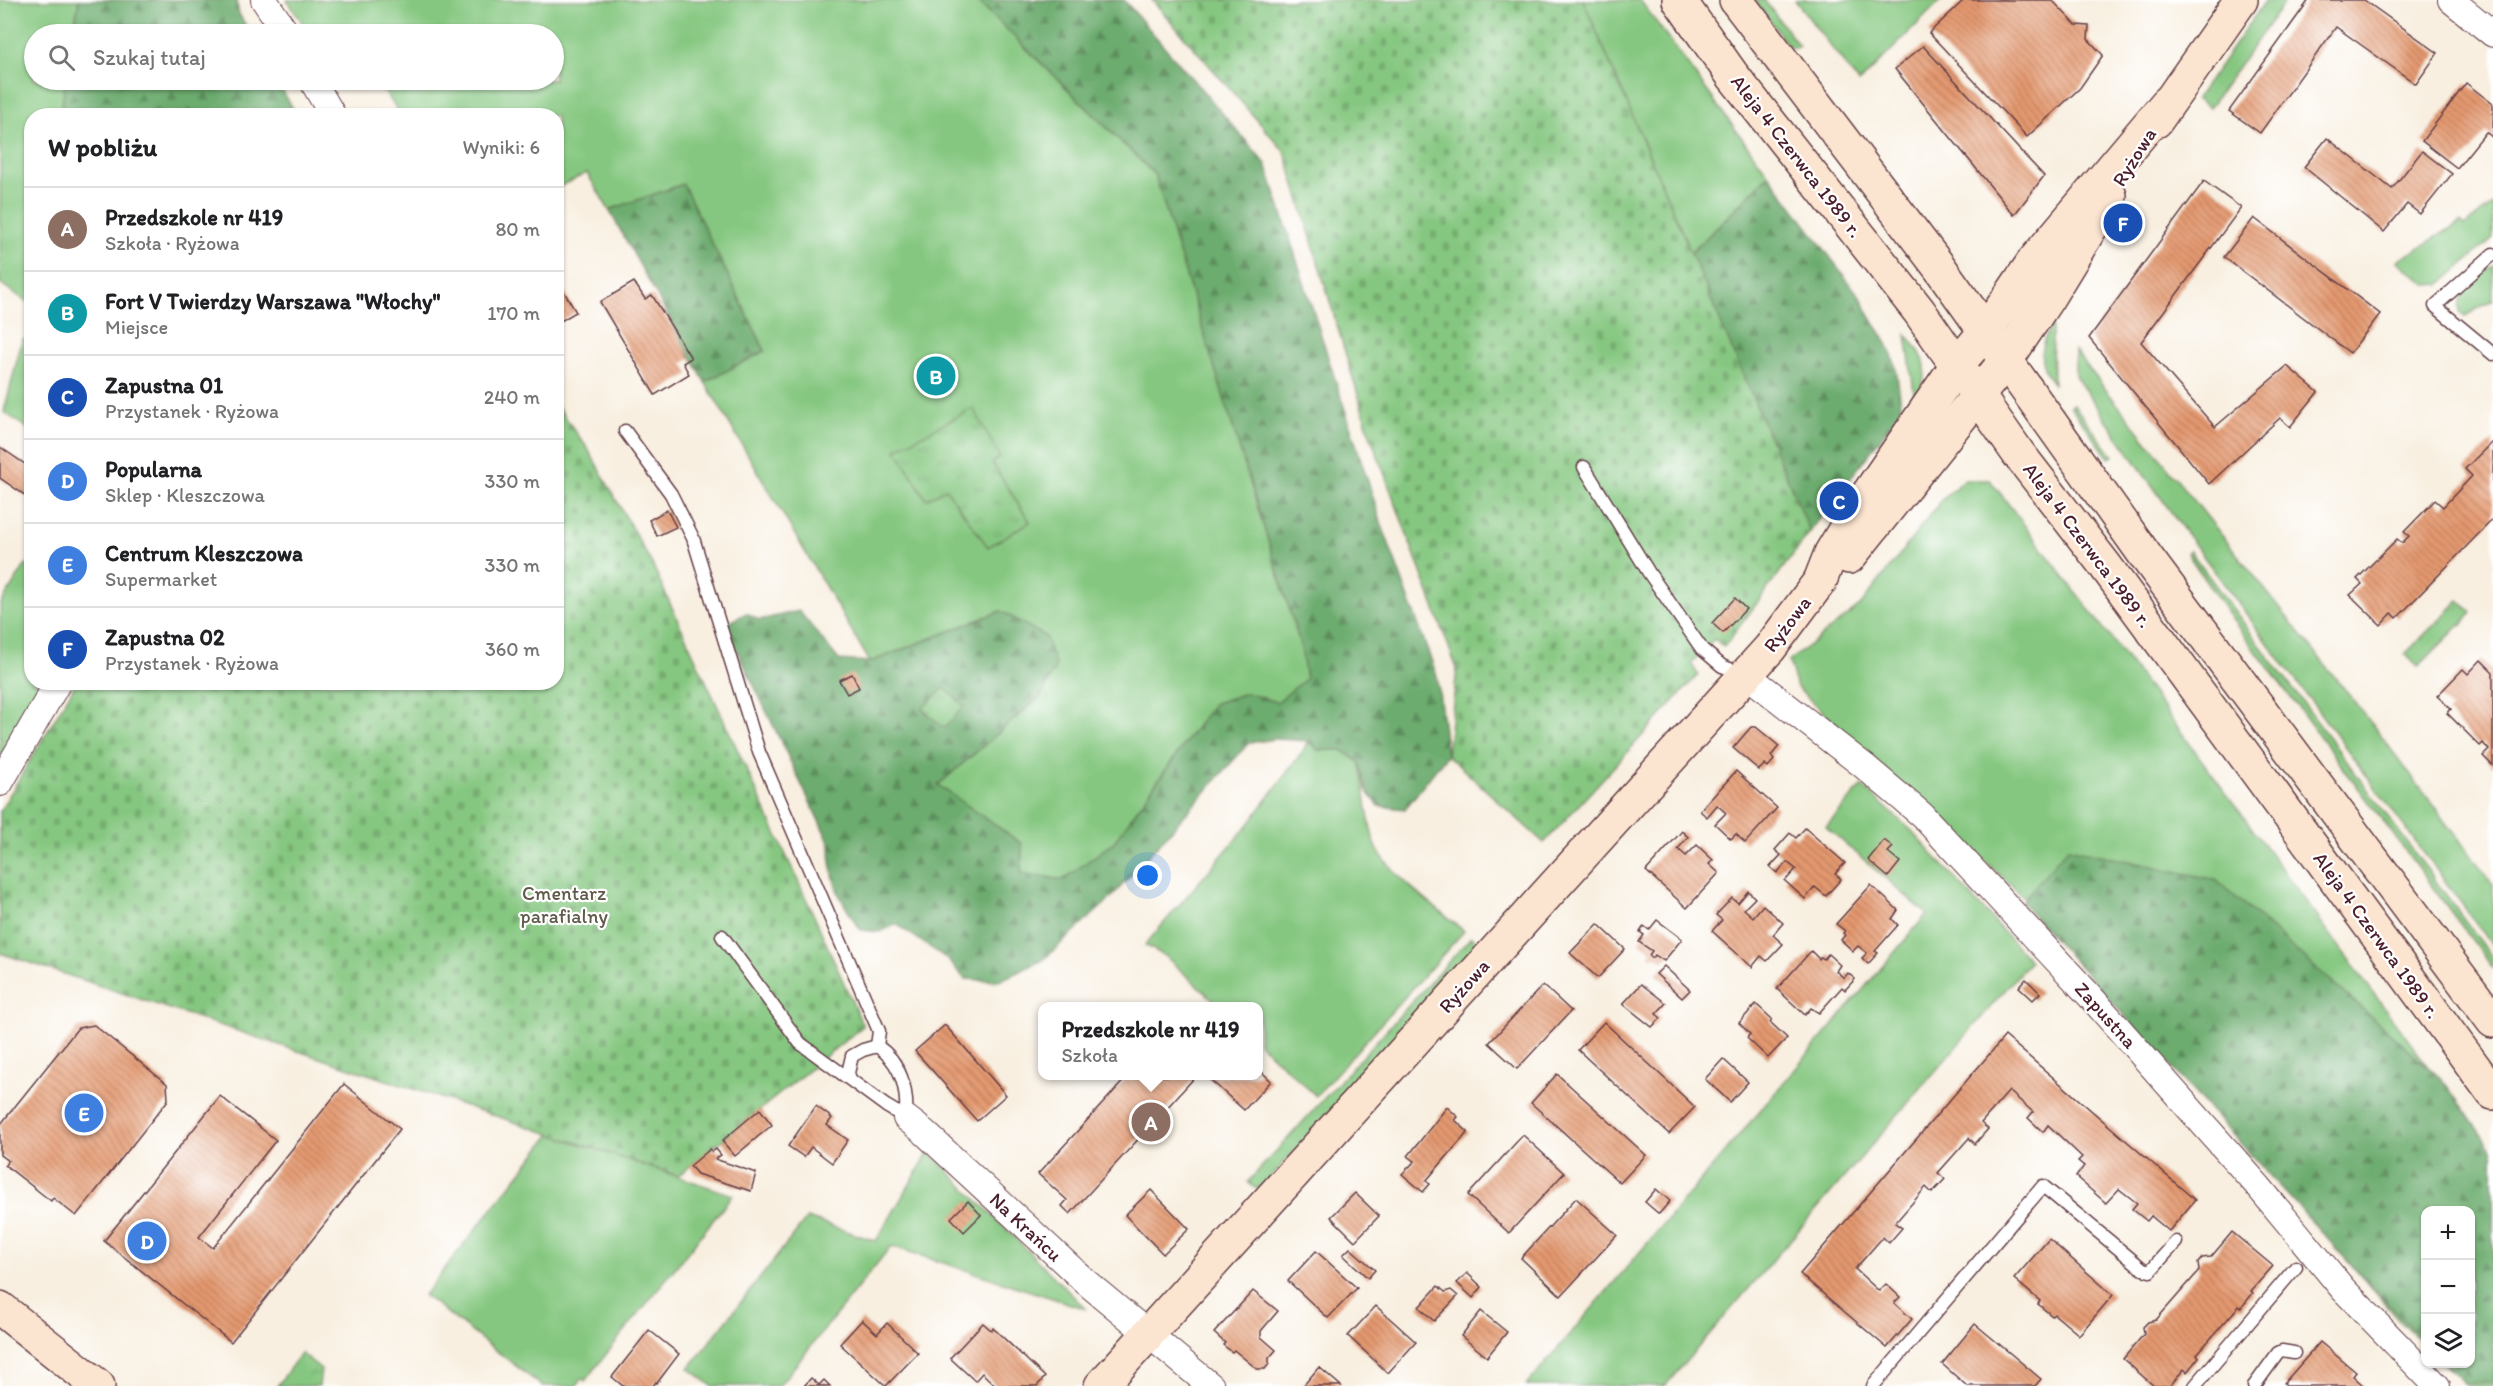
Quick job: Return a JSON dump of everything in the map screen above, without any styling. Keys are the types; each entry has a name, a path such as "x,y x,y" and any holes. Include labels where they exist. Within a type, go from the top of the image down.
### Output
{"main road":[{"name":"Aleja 4 Czerwca 1989 r.","path":"1679,0 1733,76 1911,300 2018,453 2104,564 2493,1093"},
{"name":"Aleja 4 Czerwca 1989 r.","path":"1736,0 1941,268 2147,558 2493,1022"},
{"name":"Ryżowa","path":"1101,1386 1747,675 1820,581 1844,563 2007,359 2049,296 2167,103 2241,0"},
{"name":"Ryżowa","path":"1820,581 1831,553 1855,513 1957,365 1986,331 2034,261 2167,103"},
{"path":"0,1308 98,1386"}],"street":[{"path":"264,0 280,24"},
{"path":"2451,0 2493,34"},
{"path":"318,90 328,108"},
{"name":"Zapustna","path":"1747,675 1864,766 1922,815 2089,995 2258,1186 2343,1289 2437,1386"},
{"path":"0,783 53,690"},
{"name":"Na Krańcu","path":"906,1118 1087,1283 1211,1386"}],"lane":[{"path":"2493,254 2435,306 2493,354"},
{"path":"625,431 671,494 693,538 759,752 879,1031 877,1046"},
{"path":"1584,468 1649,573 1688,626 1702,650 1722,666 1747,675"},
{"name":"Na Krańcu","path":"722,936 800,1043 906,1118"},
{"path":"850,1079 848,1073 852,1056 877,1046"},
{"path":"877,1046 887,1053 902,1077 906,1090 906,1118"},
{"path":"1873,1386 2043,1186 2143,1269 2150,1271 2176,1242"},
{"path":"2195,1386 2296,1267"},
{"path":"2254,1386 2278,1353 2288,1351 2294,1353"}],"green space":[{"path":"0,0 79,0 75,24 24,24 24,90 64,90 61,108 24,108 24,300 0,283"},
{"path":"79,0 236,0 239,14 245,24 75,24"},
{"path":"287,0 977,0 1155,175 1301,647 1306,679 1277,702 1246,693 1213,704 1114,842 1063,880 1021,873 1022,844 938,785 1041,696 1001,611 870,662 705,382 765,351 683,185 609,210 587,173 564,184 564,108 396,108 382,90 564,90 564,24 303,24"},
{"path":"977,0 1124,0 1266,164 1382,525 1437,676 1447,755 1405,809 1379,806 1367,791 1359,762 1342,750 1318,750 1307,741 1275,739 1249,743 1109,900 1043,960 999,981 965,979 947,959 896,924 880,932 861,930 837,890 830,857 830,844 725,625 746,613 759,620 799,611 839,660 870,662 1001,611 1045,636 1056,666 1041,696 938,785 1022,844 1021,873 1063,880 1114,842 1213,704 1246,693 1277,702 1306,679 1301,647 1155,175"},
{"path":"1152,0 1583,0 1810,532 1724,647 1714,639 1691,663 1698,675 1544,843 1447,755 1457,669 1370,435 1285,152"},
{"path":"1583,0 1640,0 1769,175 1691,253"},
{"path":"1755,0 1764,0 1799,46 1789,47"},
{"path":"1795,0 1941,0 1859,83"},
{"path":"2266,0 2286,0 2209,108 2196,99"},
{"path":"64,90 282,90 293,108 61,108"},
{"path":"1769,175 1863,301 1891,353 1896,369 1902,410 1810,532 1691,253"},
{"path":"683,184 765,351 705,382 609,210"},
{"path":"2493,204 2493,238 2441,284 2427,285 2397,261 2461,222 2465,226"},
{"path":"2493,266 2493,300 2465,316 2460,312 2461,298 2475,280"},
{"path":"2052,324 2053,383 2044,368 2041,354 2044,340"},
{"path":"1906,334 1919,351 1925,365 1924,380 1915,399"},
{"path":"24,339 24,426 4,412"},
{"path":"2075,351 2365,715 2493,884 2493,946 2178,522 2075,376"},
{"path":"2073,404 2113,456 2109,458 2070,406"},
{"path":"973,408 1000,457 992,463 1030,522 988,547 946,489 926,499 896,449"},
{"name":"Cmentarz parafialny","path":"564,416 588,449 652,564 863,1026 678,1176 0,953 0,811 72,690 564,690"},
{"path":"1964,480 1990,480 2133,667 2493,1155 2493,1386 2467,1386 2448,1368 2475,1368 2475,1206 2421,1206 2421,1342 2399,1320 2063,933 1797,688 1789,661 1861,605 1940,502"},
{"path":"2190,551 2493,958 2493,968 2232,619 2187,553"},
{"path":"24,567 24,690 39,690 0,758 0,605"},
{"path":"2459,600 2472,613 2418,667 2405,654"},
{"path":"944,688 964,706 944,728 922,709"},
{"path":"1307,741 1318,750 1342,750 1359,762 1372,834 1381,855 1402,879 1464,931 1316,1096 1263,1047 1263,1002 1216,1002 1165,956 1145,945 1248,825 1305,748"},
{"path":"1862,786 1912,831 2030,961 1665,1386 1526,1386 1927,914 1826,827"},
{"path":"2068,848 2216,880 2442,1079 2493,1151 2493,1382 2464,1383 2449,1368 2475,1368 2475,1206 2421,1206 2421,1339 2021,902"},
{"path":"1471,937 1483,946 1260,1189 1248,1182"},
{"path":"551,1134 733,1195 585,1381 582,1378 576,1386 542,1386 424,1295"},
{"path":"929,1152 1086,1309 891,1246 779,1386 712,1386 689,1368 807,1218 876,1241"},
{"path":"301,1353 321,1369 319,1386 277,1386"}],"building":[{"path":"1964,0 2052,0 2076,25 2089,26 2088,39 2103,55 2080,88 2027,137 1929,33"},
{"path":"2309,0 2364,0 2438,53 2416,84 2336,27 2260,133 2229,111"},
{"path":"1923,46 2044,176 2014,215 1895,69"},
{"path":"2466,83 2493,104 2493,138 2486,132 2457,168 2422,141"},
{"path":"2327,138 2392,189 2422,151 2452,174 2420,214 2407,204 2384,232 2304,167"},
{"path":"2204,181 2241,208 2141,342 2215,427 2287,366 2318,392 2290,427 2280,418 2209,484 2089,338"},
{"path":"2254,218 2380,314 2350,353 2224,257"},
{"path":"634,282 645,299 652,295 691,358 683,363 689,374 655,395 600,302"},
{"path":"564,292 576,312 564,319"},
{"path":"2493,441 2493,519 2397,618 2392,613 2381,625 2350,595 2362,584 2357,579 2397,539 2402,543 2409,536 2404,532 2435,500 2443,507 2472,476 2465,469"},
{"path":"0,447 24,464 24,494 0,478"},
{"path":"667,510 676,527 657,536 649,520"},
{"path":"1735,598 1746,609 1723,633 1712,623"},
{"path":"2481,660 2493,672 2493,766 2483,756 2489,750 2483,743 2480,746 2447,713 2451,709 2437,696 2463,669 2468,674"},
{"path":"852,674 859,688 847,694 839,680"},
{"path":"1751,727 1756,727 1779,746 1771,756 1774,760 1768,767 1765,764 1759,770 1733,748"},
{"path":"1736,771 1777,808 1745,843 1736,834 1731,839 1715,824 1726,813 1717,805 1707,817 1700,811"},
{"path":"1805,828 1845,863 1835,874 1841,879 1826,896 1815,887 1805,899 1785,881 1796,869 1787,862 1777,873 1770,867 1781,855 1775,850 1790,833 1796,838"},
{"path":"1682,831 1688,837 1678,849 1686,856 1697,845 1713,860 1709,864 1719,873 1687,908 1646,871"},
{"path":"1884,840 1893,847 1888,852 1900,862 1888,877 1868,860"},
{"path":"1871,885 1898,910 1892,919 1898,925 1875,951 1878,953 1868,964 1862,958 1867,953 1858,946 1853,951 1841,940 1845,931 1836,924"},
{"path":"1748,891 1755,898 1744,909 1753,917 1763,905 1783,923 1773,935 1783,944 1767,961 1761,956 1752,967 1712,931 1722,920 1716,915 1732,898 1738,903"},
{"path":"1657,920 1682,939 1664,961 1655,955 1653,958 1649,955 1652,951 1639,942 1644,935 1640,932 1644,926 1649,930"},
{"path":"1598,924 1625,949 1598,978 1570,953"},
{"path":"1811,951 1819,959 1821,957 1824,959 1828,954 1840,965 1836,971 1844,978 1848,973 1855,979 1845,990 1842,987 1819,1013 1811,1008 1805,1015 1777,989"},
{"path":"1664,966 1690,990 1682,998 1656,974"},
{"path":"2026,979 2040,993 2033,1000 2019,987"},
{"path":"1641,984 1666,1003 1656,1014 1661,1018 1652,1027 1623,1004"},
{"path":"1543,985 1571,1011 1517,1069 1489,1043"},
{"path":"1756,1004 1787,1038 1768,1058 1747,1038 1750,1034 1739,1023"},
{"path":"1604,1022 1695,1107 1669,1134 1578,1050"},
{"path":"94,1025 167,1084 168,1100 76,1216 53,1198 51,1201 5,1165 8,1161 0,1155 0,1125 78,1028"},
{"path":"945,1025 1006,1095 977,1121 915,1051"},
{"path":"2005,1036 2195,1200 2169,1231 2151,1216 2147,1221 2132,1209 2137,1203 2119,1189 2106,1203 2076,1177 2084,1166 2078,1161 2082,1157 2048,1125 2043,1132 2028,1118 2033,1112 2009,1091 1981,1123 1988,1129 1975,1144 1969,1138 1938,1173 1945,1179 1932,1193 1926,1187 1895,1223 1902,1228 1889,1243 1883,1237 1855,1269 1879,1291 1886,1284 1900,1297 1894,1303 1912,1319 1887,1348 1800,1274"},
{"path":"1723,1059 1748,1082 1730,1102 1705,1079"},
{"path":"1263,1073 1271,1081 1244,1110 1210,1080 1263,1080"},
{"path":"1557,1074 1646,1155 1620,1183 1531,1103"},
{"path":"1124,1080 1192,1080 1070,1214 1062,1206 1067,1200 1038,1174"},
{"path":"344,1084 400,1129 231,1342 104,1241 220,1096 276,1140 199,1237 213,1248"},
{"path":"816,1106 832,1118 827,1125 848,1140 832,1163 811,1147 804,1157 788,1146"},
{"path":"1447,1107 1458,1117 1455,1120 1468,1132 1426,1181 1430,1184 1423,1192 1402,1174 1415,1161 1408,1156"},
{"path":"760,1109 772,1125 735,1156 722,1141"},
{"path":"1523,1135 1564,1173 1509,1233 1468,1195"},
{"path":"710,1149 712,1152 716,1149 721,1155 715,1159 756,1173 751,1191 697,1174 690,1166"},
{"path":"1656,1189 1670,1201 1659,1214 1645,1202"},
{"path":"1151,1190 1189,1229 1163,1254 1125,1215"},
{"path":"1355,1193 1379,1216 1355,1241 1331,1217"},
{"path":"1576,1198 1617,1235 1561,1296 1521,1258"},
{"path":"968,1201 981,1215 964,1232 951,1218"},
{"path":"2232,1232 2273,1266 2251,1291 2253,1293 2241,1308 2239,1306 2197,1354 2199,1357 2187,1372 2184,1369 2170,1386 2154,1386 2123,1359 2144,1334 2143,1327 2148,1322 2156,1320 2199,1271 2198,1263 2202,1258 2211,1257"},
{"path":"2049,1239 2113,1295 2079,1335 2038,1304 2040,1301 2014,1279"},
{"path":"1350,1248 1375,1270 1368,1278 1343,1255"},
{"path":"1316,1251 1357,1288 1328,1318 1288,1281"},
{"path":"1467,1273 1482,1287 1473,1298 1457,1283"},
{"path":"1438,1286 1445,1292 1451,1290 1458,1296 1434,1321 1419,1307"},
{"path":"1253,1291 1278,1311 1261,1331 1261,1337 1276,1350 1269,1358 1269,1364 1265,1369 1257,1369 1234,1350 1232,1352 1214,1333"},
{"path":"1376,1306 1416,1342 1388,1373 1348,1336"},
{"path":"1481,1311 1507,1332 1487,1357 1461,1336"},
{"path":"862,1320 877,1334 887,1323 918,1353 886,1386 840,1344"},
{"path":"983,1323 991,1330 993,1328 1045,1377 1037,1386 996,1386 982,1373 975,1381 950,1358"},
{"path":"1975,1324 2041,1379 2035,1386 1967,1386 1942,1364"},
{"path":"649,1330 679,1354 653,1386 623,1386 612,1377"},
{"path":"2320,1342 2356,1372 2353,1376 2364,1386 2287,1386 2284,1383"},
{"path":"1319,1367 1341,1386 1303,1386"},
{"path":"811,1378 819,1385 824,1380 830,1386 804,1386"}],"place":[{"name":"Zapustna 02","path":"2123,223"},
{"name":"Fort V Twierdzy Warszawa \"Włochy\"","path":"936,376"},
{"name":"Zapustna 01","path":"1839,501"},
{"name":"Centrum Kleszczowa","path":"84,1113"},
{"name":"Przedszkole nr 419","path":"1151,1122"},
{"name":"Popularna","path":"147,1241"}]}
